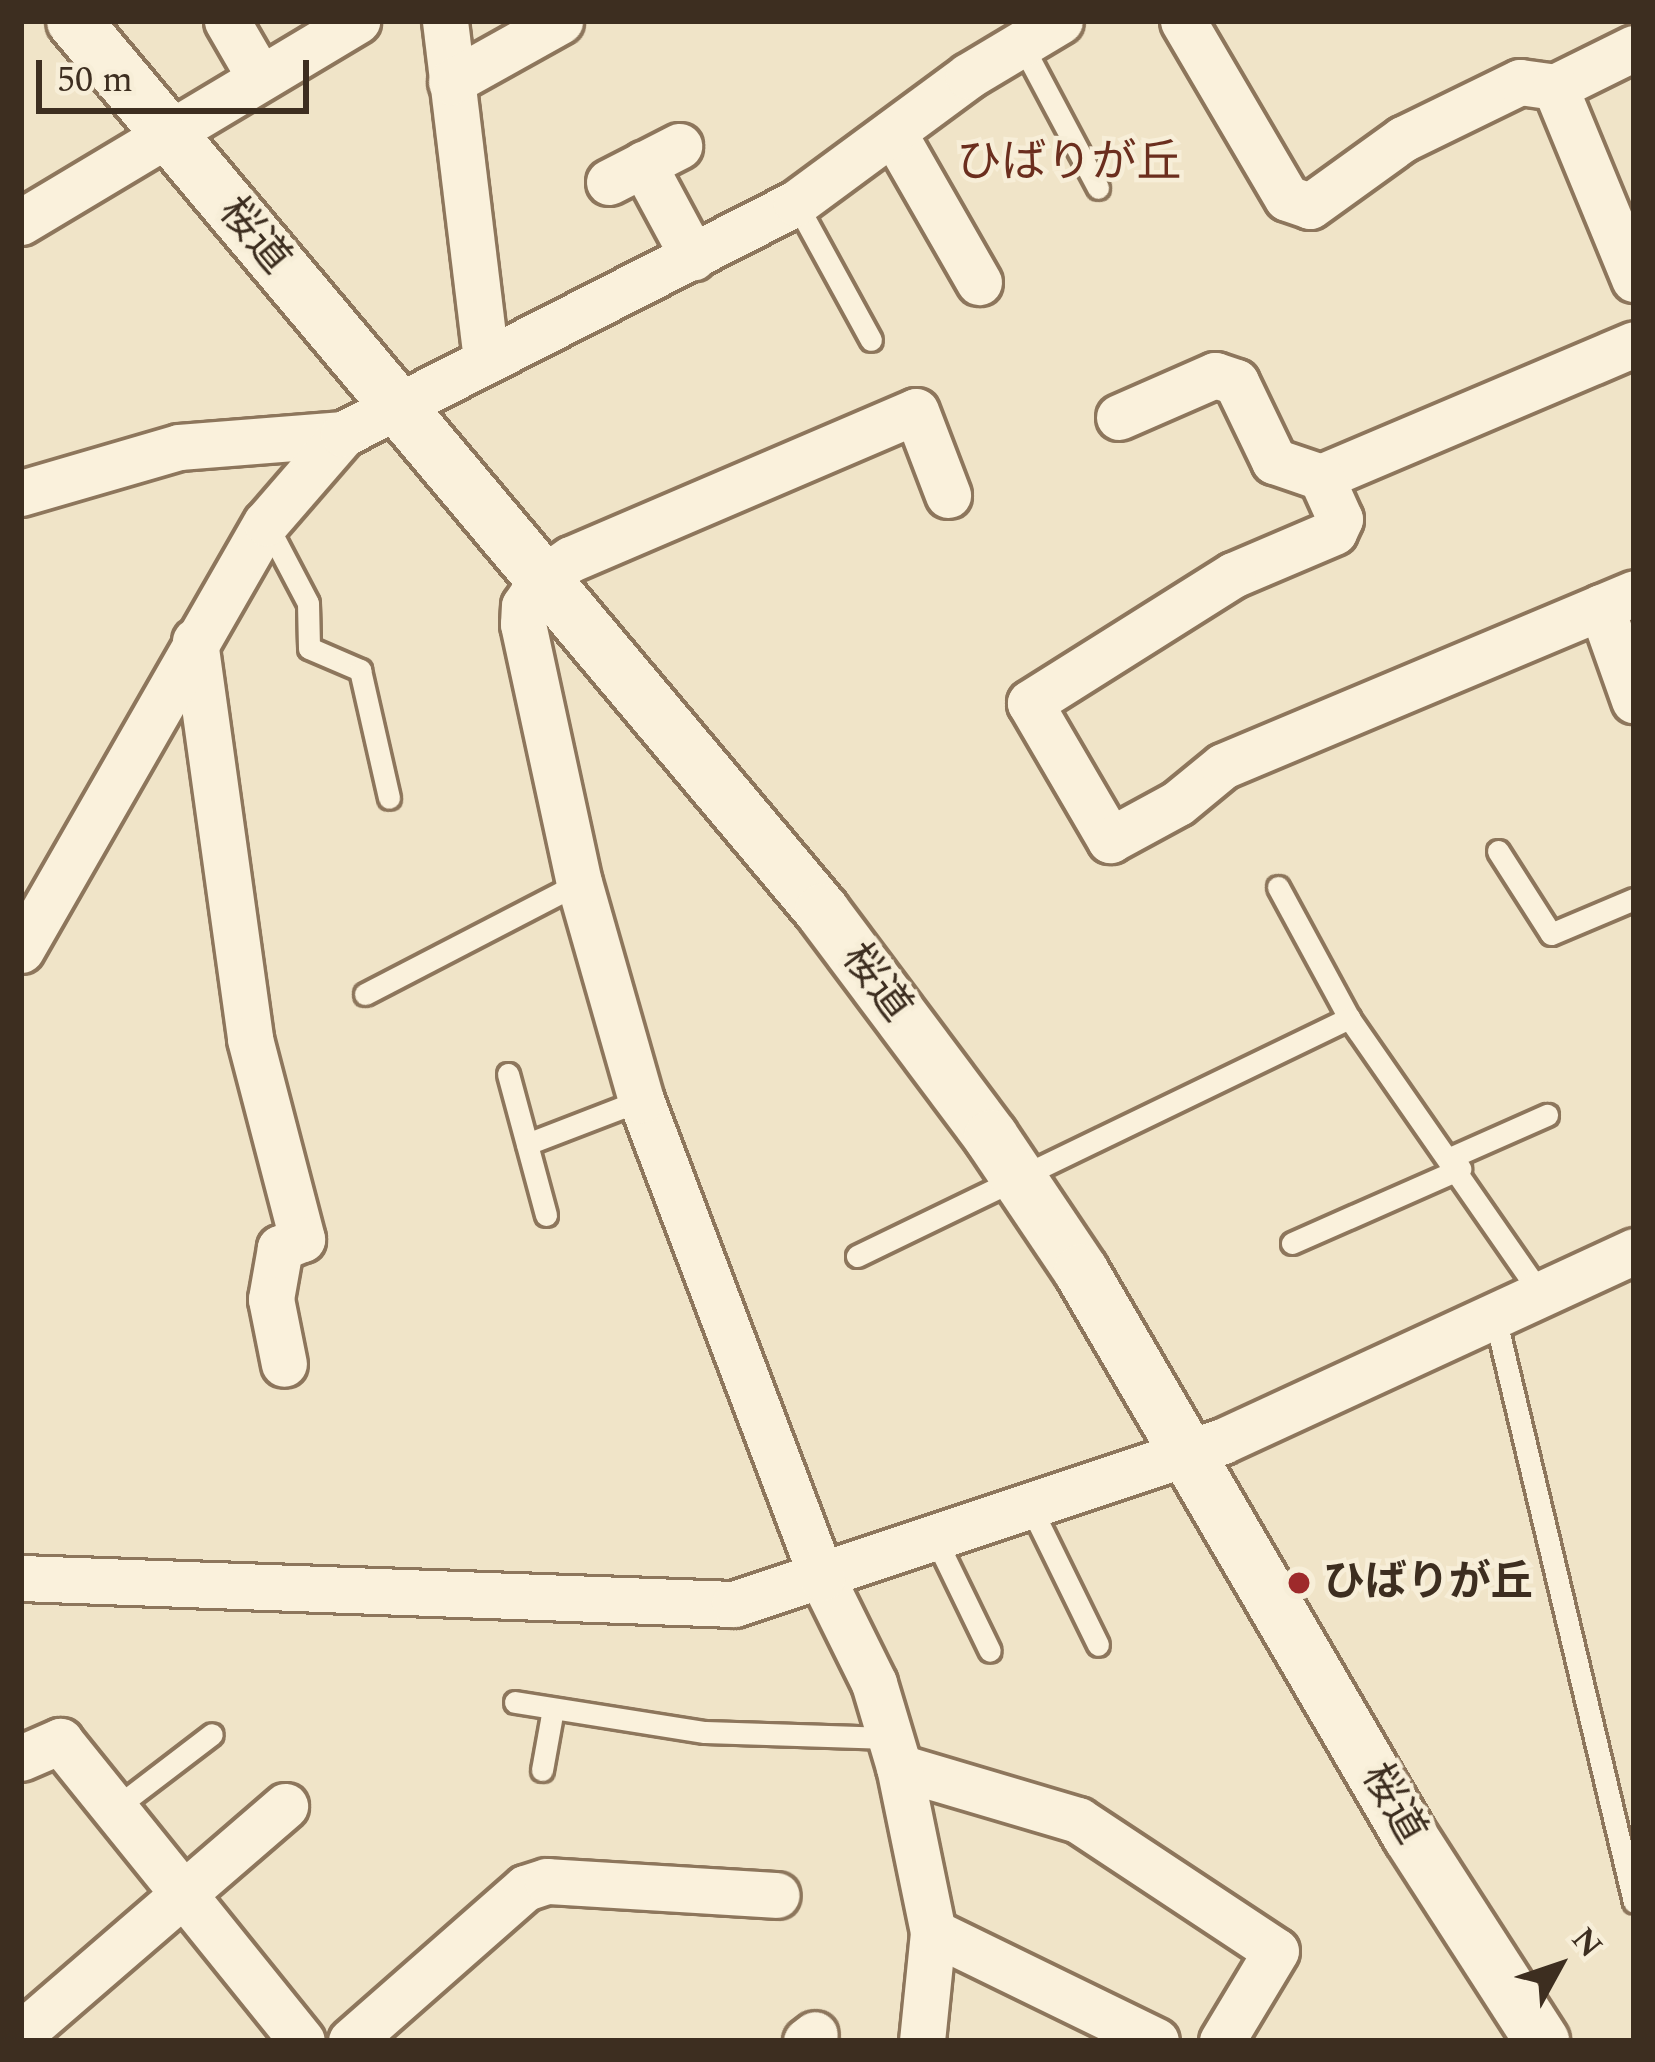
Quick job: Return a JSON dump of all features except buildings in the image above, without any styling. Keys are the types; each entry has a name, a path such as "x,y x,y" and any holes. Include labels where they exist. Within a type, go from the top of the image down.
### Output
{"street":[{"name":"桜道","path":"74,21 822,911 1019,1176 1189,1452 1410,1836 1542,2041"},
{"path":"227,21 260,78"},
{"path":"26,209 169,133 357,21"},
{"path":"445,21 486,359"},
{"path":"451,82 560,21"},
{"path":"1184,21 1287,198 1310,206 1422,129 1520,82 1555,87 1634,48"},
{"path":"21,950 266,523 343,434 394,402 796,203 1041,32"},
{"path":"1555,87 1634,279"},
{"path":"893,132 979,282"},
{"path":"644,164 693,257"},
{"path":"1119,416 1215,375 1235,382 1274,461 1321,477 1634,344"},
{"path":"922,2041 933,1932 894,1753 874,1683 822,1578 641,1100 579,883 523,624 542,580 571,559 916,411 949,495"},
{"path":"21,494 179,447 343,434"},
{"path":"1321,477 1340,519 1334,532 1233,575 1030,703 1110,840 1178,803 1223,766 1617,600 1634,700"},
{"path":"195,641 250,1039 302,1239 280,1248 271,1298 284,1364"},
{"path":"21,1578 734,1604 1032,1510 1189,1452 1543,1297 1634,1252"},
{"path":"21,1757 60,1741 302,2041"},
{"path":"894,1753 1078,1820 1276,1951 1222,2041"},
{"path":"21,2034 285,1806"},
{"path":"351,2041 525,1888 547,1881 777,1895"},
{"path":"933,1932 1156,2041"}],"lane":[{"path":"1041,32 1098,188"},
{"path":"796,203 871,340"},
{"path":"266,523 308,602 309,648 360,670 389,798"},
{"path":"1498,851 1551,934 1634,899"},
{"path":"365,994 579,883"},
{"path":"1278,886 1349,1018 1456,1163 1543,1297"},
{"path":"856,1256 1349,1018"},
{"path":"508,1074 546,1215"},
{"path":"527,1144 641,1100"},
{"path":"1292,1243 1547,1115"},
{"path":"1495,1317 1634,1902"},
{"path":"1032,1510 1098,1646"},
{"path":"936,1540 990,1651"},
{"path":"515,1702 705,1732 894,1753"},
{"path":"542,1770 553,1709"},
{"path":"114,1809 212,1733"}],"place":[{"name":"ひばりが丘","path":"1299,1583"}],"district":[{"name":"ひばりが丘","path":"1069,163"}]}
